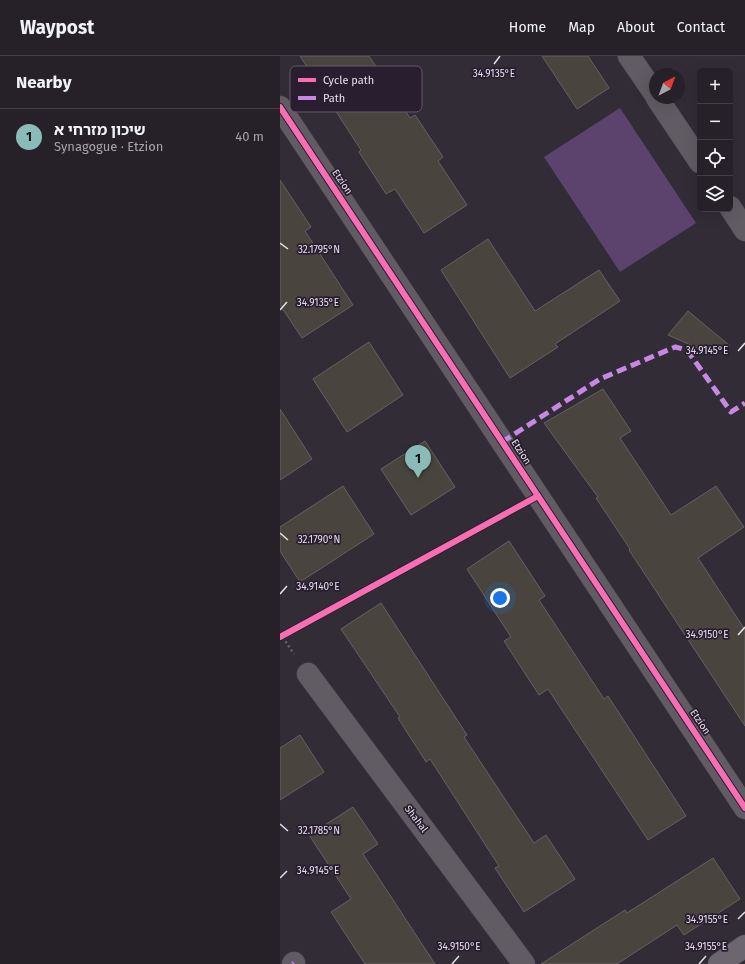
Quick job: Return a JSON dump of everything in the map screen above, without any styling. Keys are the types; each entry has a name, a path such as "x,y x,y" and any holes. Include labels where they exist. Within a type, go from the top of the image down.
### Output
{"street":[{"path":"630,56 649,85"},
{"path":"661,104 697,158"},
{"name":"Etzion","path":"280,107 745,808"},
{"path":"733,212 745,230"},
{"name":"Shahal","path":"308,674 524,964"},
{"path":"719,964 745,946"}],"shaded area":[{"path":"620,108 696,223 620,272 544,157"}],"building":[{"path":"300,56 369,56 376,66 306,66"},
{"path":"542,56 588,56 609,88 577,109"},
{"path":"336,112 406,112 410,118 415,115 443,157 438,161 467,205 424,233 395,189 386,194 359,152 361,150"},
{"path":"280,180 311,227 305,231 353,305 302,338 280,305"},
{"path":"488,239 535,311 599,270 620,301 555,344 558,347 510,378 441,270"},
{"path":"688,311 730,346 702,350 668,335"},
{"path":"369,342 403,395 347,432 313,379"},
{"path":"603,389 631,431 620,438 671,515 716,486 744,527 698,558 745,630 745,726 629,550 630,549 596,498 598,497 544,423"},
{"path":"280,409 312,459 280,480"},
{"path":"425,441 455,487 411,515 381,469"},
{"path":"343,486 374,534 300,582 280,551 280,527"},
{"path":"509,541 545,596 539,600 604,699 608,696 686,816 648,840 548,689 539,695 504,641 511,637 467,569"},
{"path":"381,603 467,735 464,737 534,843 546,835 575,879 524,912 495,868 499,866 430,759 426,762 398,718 400,717 341,629"},
{"path":"300,735 324,772 280,800 280,748"},
{"path":"353,807 378,844 363,854 435,964 365,964 331,912 351,899 309,835"},
{"path":"713,858 740,899 684,935 677,925 617,964 541,964 625,910 627,913"}],"marked path":[{"path":"502,442 600,379 675,347 687,350 731,412 745,403"}],"cycle path":[{"path":"280,107 745,808"},
{"path":"280,637 538,496"}],"place":[{"name":"שיכון מזרחי א","path":"418,478"}]}
